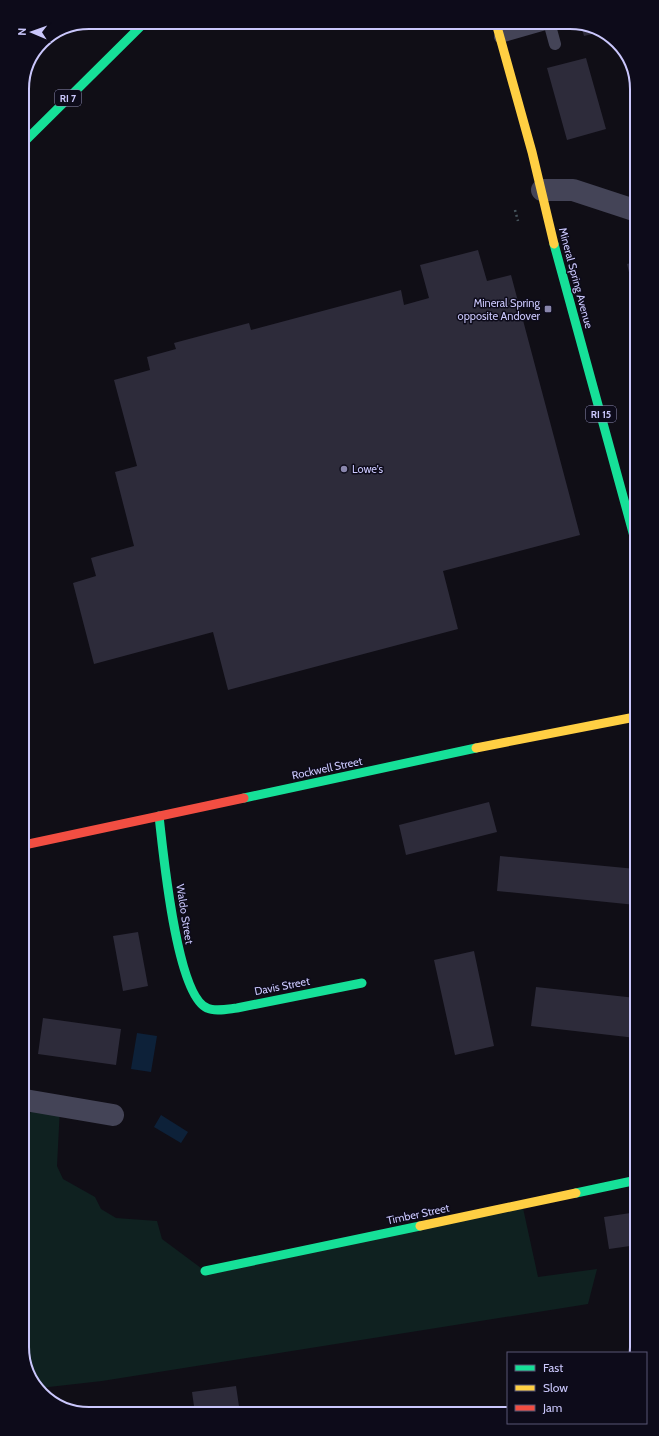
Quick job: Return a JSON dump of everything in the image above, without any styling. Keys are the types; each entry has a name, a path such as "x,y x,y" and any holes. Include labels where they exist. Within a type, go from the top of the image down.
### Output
{"street":[{"name":"RI 7","path":"29,137 137,29"},
{"name":"Mineral Spring Avenue","path":"498,29 524,120 542,190 550,230 630,522"},
{"path":"542,190 573,190 630,209"},
{"name":"Rockwell Street","path":"29,845 490,745 630,718"},
{"name":"Waldo Street","path":"159,816 176,934 182,963 194,996 200,1004 206,1008"},
{"name":"Davis Street","path":"206,1008 232,1008 362,983"},
{"path":"29,1101 113,1115"},
{"name":"Timber Street","path":"205,1271 630,1181"}],"lane":[{"path":"500,37 526,29"},
{"path":"551,29 555,44"}],"path":[{"path":"515,210 518,221"}],"shaded area":[{"path":"33,1103 60,1107 57,1166 63,1179 95,1197 101,1209 116,1218 157,1221 162,1239 205,1271 523,1208 538,1277 597,1269 588,1304 102,1381 45,1387 41,1383 32,1366 29,1347 29,1118"}],"water":[{"path":"137,1033 157,1036 151,1072 131,1069"},
{"path":"161,1115 188,1132 181,1143 154,1127"}],"building":[{"path":"582,30 593,34 584,36"},
{"path":"586,58 606,129 567,140 547,68"},
{"name":"Lowe's","path":"478,250 487,281 511,275 580,535 443,571 458,629 228,690 213,632 94,664 73,583 96,576 91,558 134,546 115,472 137,466 114,380 150,370 147,357 176,349 174,343 249,323 251,330 401,290 404,305 429,298 420,265"},
{"path":"630,263 630,276 627,264"},
{"path":"489,802 497,832 406,855 399,825"},
{"path":"500,856 630,868 630,904 497,891"},
{"path":"138,932 148,986 123,991 113,936"},
{"path":"474,951 494,1046 455,1055 434,960"},
{"path":"536,987 630,997 630,1037 531,1026"},
{"path":"43,1018 121,1029 116,1065 38,1054"},
{"path":"630,1213 630,1246 609,1249 604,1217"},
{"path":"236,1386 239,1407 194,1407 192,1392"}],"traffic: fast":[{"path":"29,137 138,29"},
{"path":"554,244 630,522"},
{"path":"244,798 476,748"},
{"path":"159,816 168,888 179,951 187,977 196,997 207,1008 218,1010 237,1008 362,983"},
{"path":"576,1193 630,1181"},
{"path":"205,1271 420,1226"}],"traffic: slow":[{"path":"498,29 532,152 554,244"},
{"path":"476,748 630,718"},
{"path":"420,1226 576,1193"}],"traffic: jam":[{"path":"29,844 244,798"}],"place":[{"name":"Mineral Spring opposite Andover","path":"548,309"},
{"name":"Lowe's","path":"344,469"}]}
